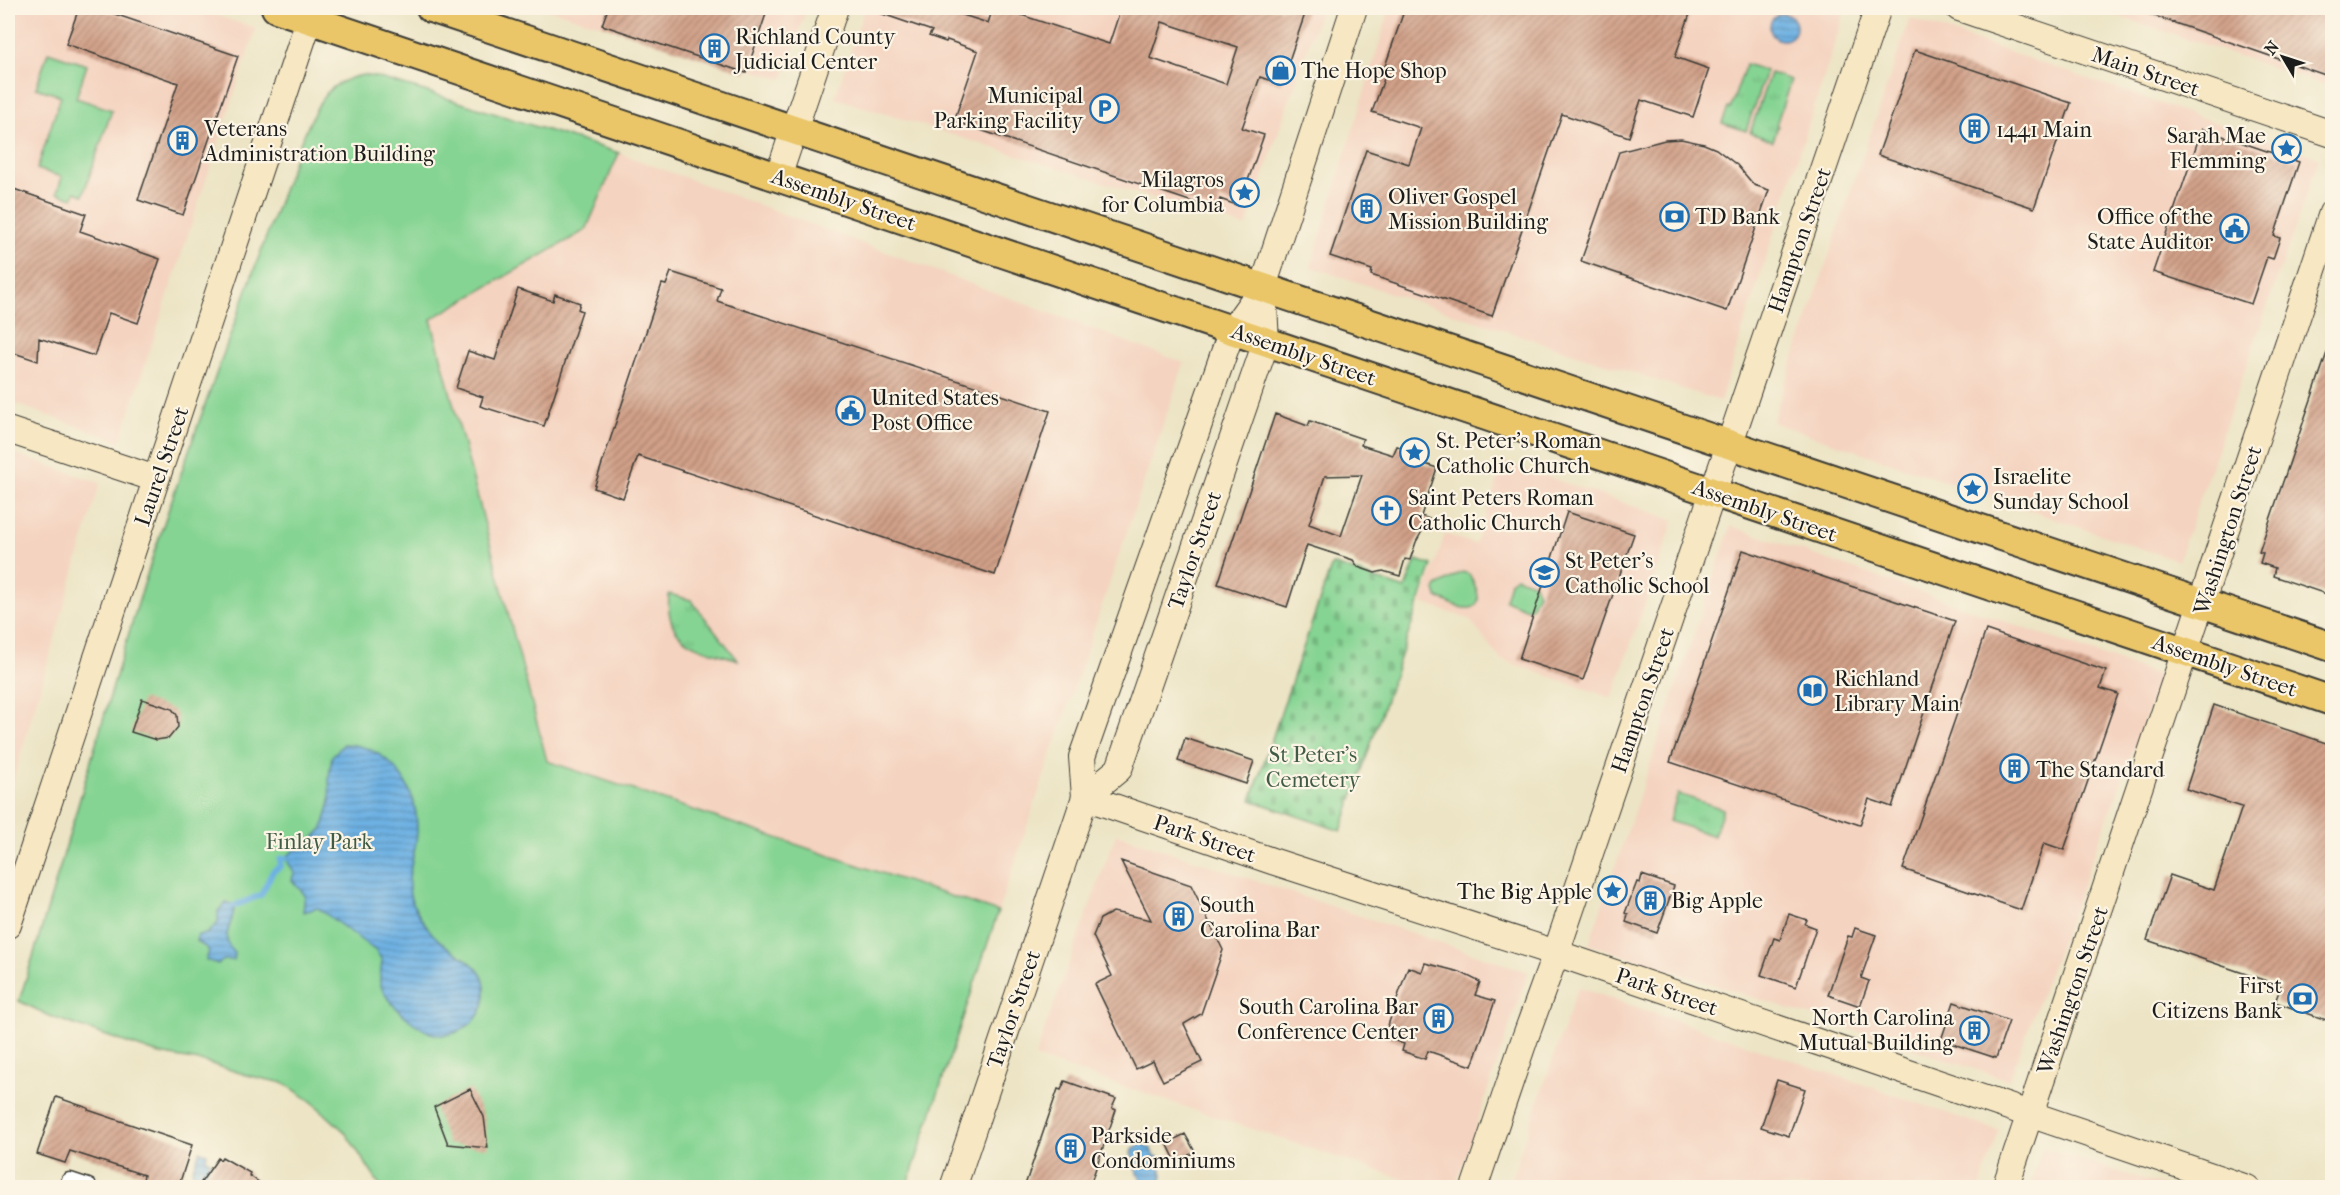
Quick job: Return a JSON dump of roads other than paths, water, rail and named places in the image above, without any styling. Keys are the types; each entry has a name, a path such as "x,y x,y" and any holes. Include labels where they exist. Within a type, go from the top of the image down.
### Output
{"main road":[{"name":"Assembly Street","path":"276,8 311,13 778,177 2332,701"},
{"path":"431,8 2332,647"}],"street":[{"path":"778,177 835,8"},
{"name":"Taylor Street","path":"953,1188 1085,797 1082,757 1232,330 1263,287 1354,8"},
{"name":"Hampton Street","path":"1474,1188 1878,8"},
{"name":"Main Street","path":"1959,8 2332,134"},
{"name":"Main Street","path":"2013,8 2332,115"},
{"name":"Laurel Street","path":"8,925 311,13"},
{"name":"Washington Street","path":"2005,1188 2187,652 2332,213"},
{"name":"Taylor Street","path":"1085,797 1119,769 1266,342 1263,287"},
{"path":"8,430 156,479"},
{"name":"Park Street","path":"1085,797 1272,861 1556,953 2247,1188"},
{"path":"68,1188 70,1182 87,1188"}],"water":[{"path":"1783,14 1792,18 1796,27 1792,36 1783,40 1774,36 1770,27 1774,18"},
{"path":"344,744 375,752 388,761 407,785 413,800 417,832 409,877 413,904 432,933 474,966 484,982 485,993 480,1013 469,1025 455,1033 439,1035 431,1033 409,1019 394,1005 383,990 380,983 382,960 376,951 318,908 303,912 305,895 292,880 294,873 286,858 295,849 304,848 323,828 330,802 329,777 332,756"},
{"path":"227,902 234,906 227,941 235,953 234,960 224,960 218,964 206,960 209,952 207,948 196,941 198,935 207,934 218,923 218,911"},
{"path":"1141,1144 1150,1147 1154,1156 1161,1160 1159,1165 1163,1175 1160,1184 1152,1187 1141,1179 1132,1162 1134,1159 1131,1154 1132,1149"},
{"path":"200,1151 207,1153 206,1159 210,1161 203,1182 196,1180 192,1170"}],"waterway":[{"path":"234,906 261,895 273,871 281,866 280,859 286,858"}],"place":[{"name":"Richland County Judicial Center","path":"714,49"},
{"name":"The Hope Shop","path":"1280,70"},
{"name":"Municipal Parking Facility","path":"1104,108"},
{"name":"1441 Main","path":"1975,129"},
{"name":"Veterans Administration Building","path":"183,141"},
{"name":"Sarah Mae Flemming","path":"2287,148"},
{"name":"Milagros for Columbia","path":"1245,192"},
{"name":"Oliver Gospel Mission Building","path":"1367,209"},
{"name":"TD Bank","path":"1674,216"},
{"name":"Office of the State Auditor","path":"2234,229"},
{"name":"United States Post Office","path":"850,410"},
{"name":"St. Peter's Roman Catholic Church","path":"1415,453"},
{"name":"Israelite Sunday School","path":"1972,489"},
{"name":"Saint Peters Roman Catholic Church","path":"1387,510"},
{"name":"St Peter's Catholic School","path":"1544,573"},
{"name":"Richland Library Main","path":"1813,691"},
{"name":"The Standard","path":"2015,769"},
{"name":"The Big Apple","path":"1613,891"},
{"name":"Big Apple","path":"1650,900"},
{"name":"South Carolina Bar","path":"1179,917"},
{"name":"First Citizens Bank","path":"2303,998"},
{"name":"South Carolina Bar Conference Center","path":"1439,1019"},
{"name":"North Carolina Mutual Building","path":"1975,1030"},
{"name":"Parkside Condominiums","path":"1070,1148"}],"park label":[{"name":"St Peter's Cemetery","path":"1313,766"},
{"name":"Finlay Park","path":"319,841"}]}
